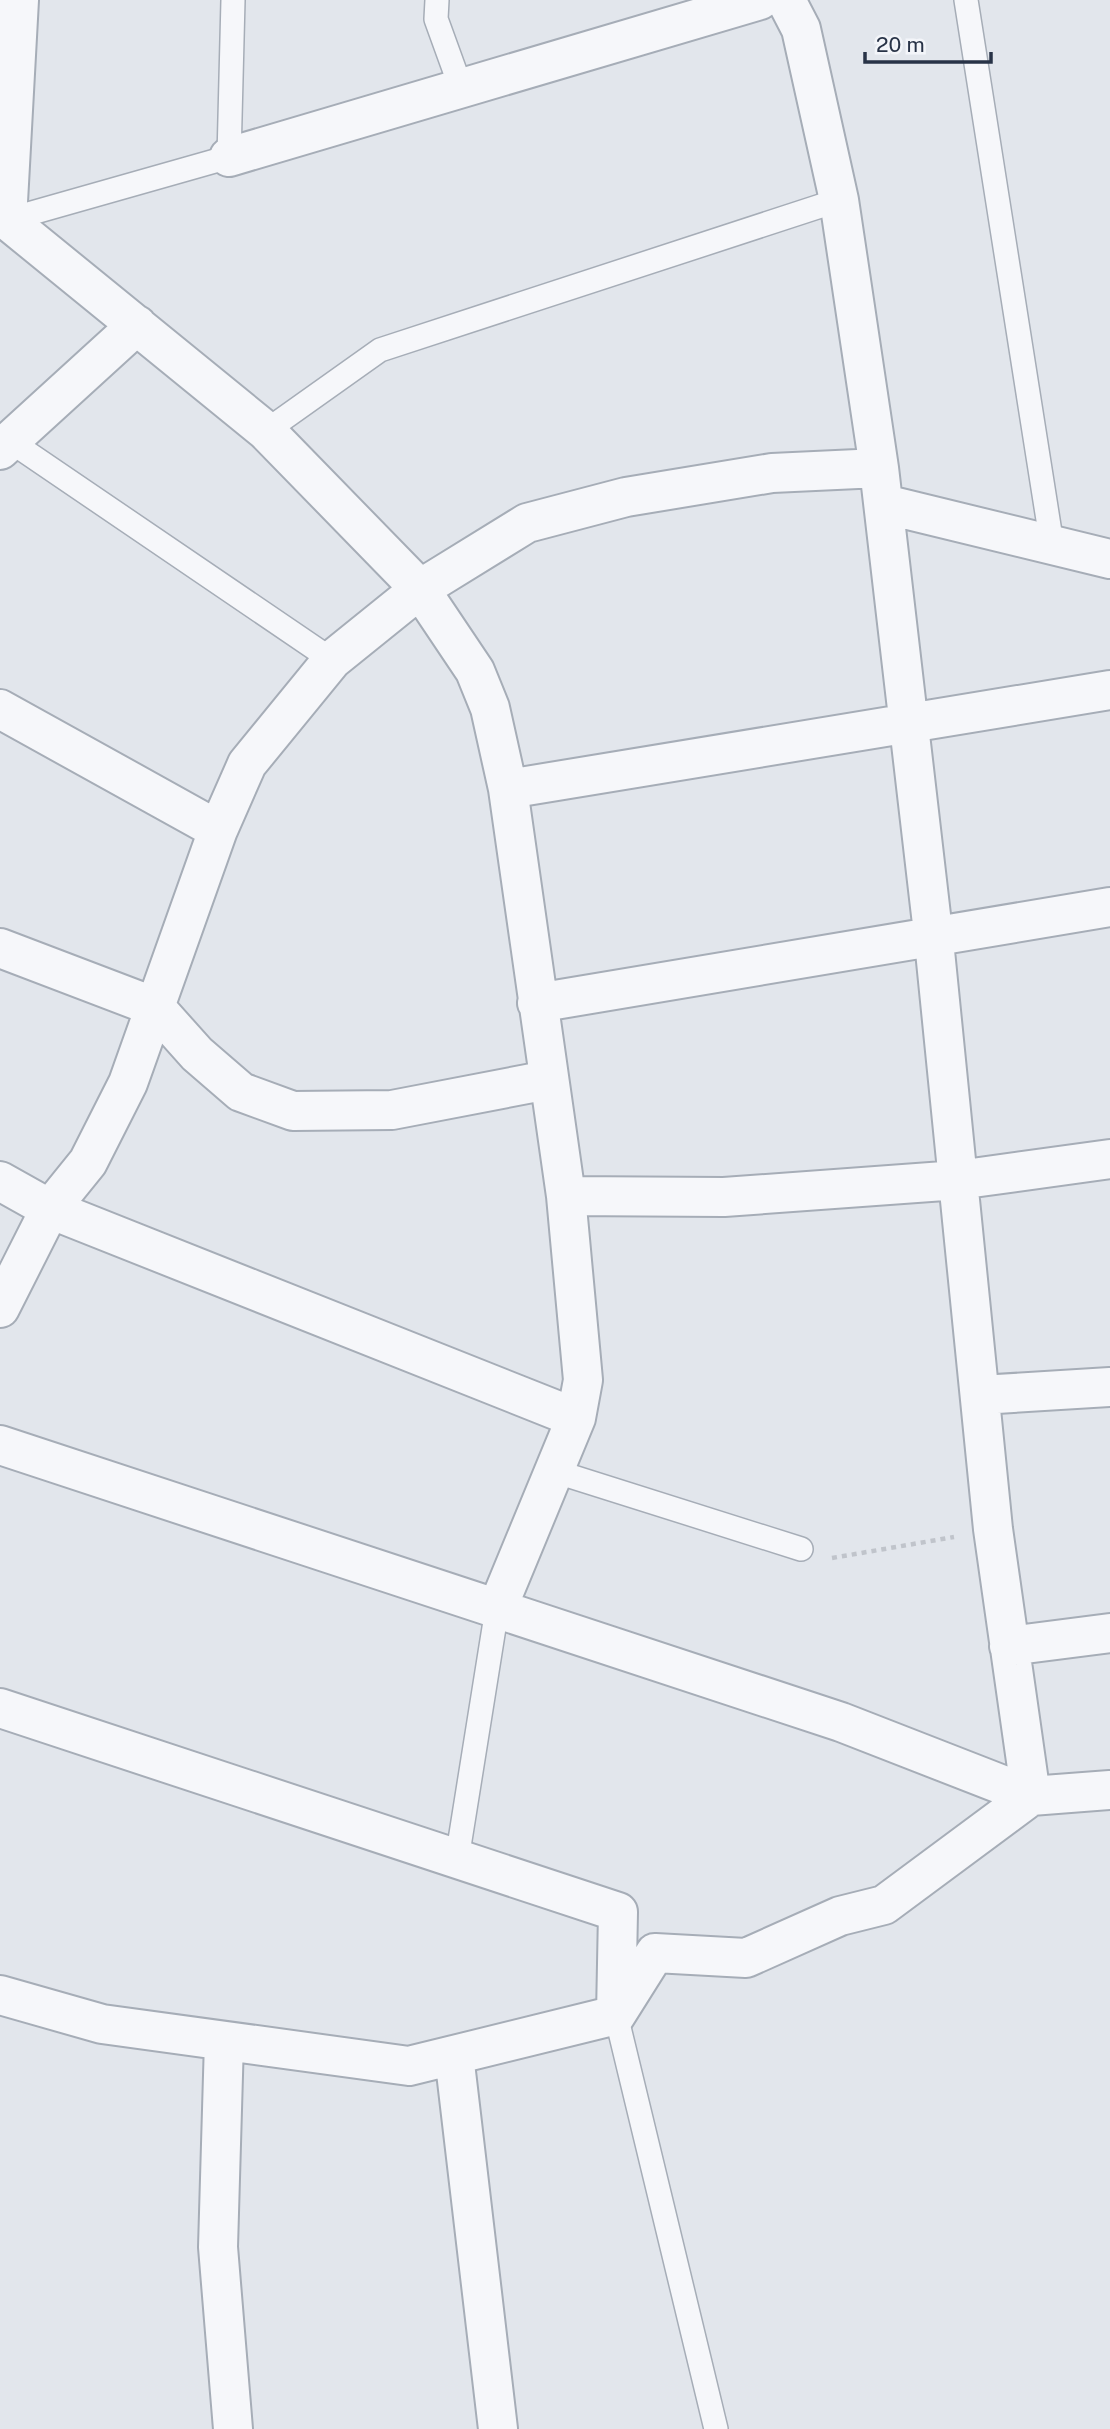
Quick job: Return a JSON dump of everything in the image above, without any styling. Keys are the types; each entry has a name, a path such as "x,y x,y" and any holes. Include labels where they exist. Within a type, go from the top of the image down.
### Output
{"street":[{"path":"19,0 3,221 137,325 266,431 420,589 475,671 491,708 508,789 566,1196 583,1380 576,1418 497,1609"},
{"path":"229,157 760,0"},
{"path":"786,0 801,29 839,200 881,486 934,937 993,1530 1031,1796"},
{"path":"5,445 137,325"},
{"path":"0,1308 50,1209 93,1151 128,1083 218,830 247,764 332,660 420,589 527,523 626,498 772,473 881,486 1052,545 1110,559"},
{"path":"508,789 1110,690"},
{"path":"0,709 218,830"},
{"path":"537,1003 1110,907"},
{"path":"0,948 155,1007 197,1054 241,1091 293,1111 392,1110 548,1080"},
{"path":"566,1196 724,1197 958,1180 1110,1159"},
{"path":"0,1181 50,1209 576,1418"},
{"path":"980,1395 1110,1387"},
{"path":"0,1445 841,1723 1031,1796 1110,1790"},
{"path":"1009,1646 1110,1633"},
{"path":"0,1708 618,1912 616,2015"},
{"path":"0,1995 102,2024 409,2066 616,2015 655,1953 746,1958 841,1916 884,1905 1031,1796"},
{"path":"224,2041 219,2247 233,2429"},
{"path":"454,2055 498,2429"}],"lane":[{"path":"3,221 229,157 233,0"},
{"path":"438,0 436,19 461,88"},
{"path":"965,0 1052,545"},
{"path":"266,431 380,350 839,200"},
{"path":"5,445 332,660"},
{"path":"554,1471 801,1549"},
{"path":"457,1859 497,1609"},
{"path":"616,2015 716,2429"}],"path":[{"path":"801,1549 835,1559 993,1530"}]}
